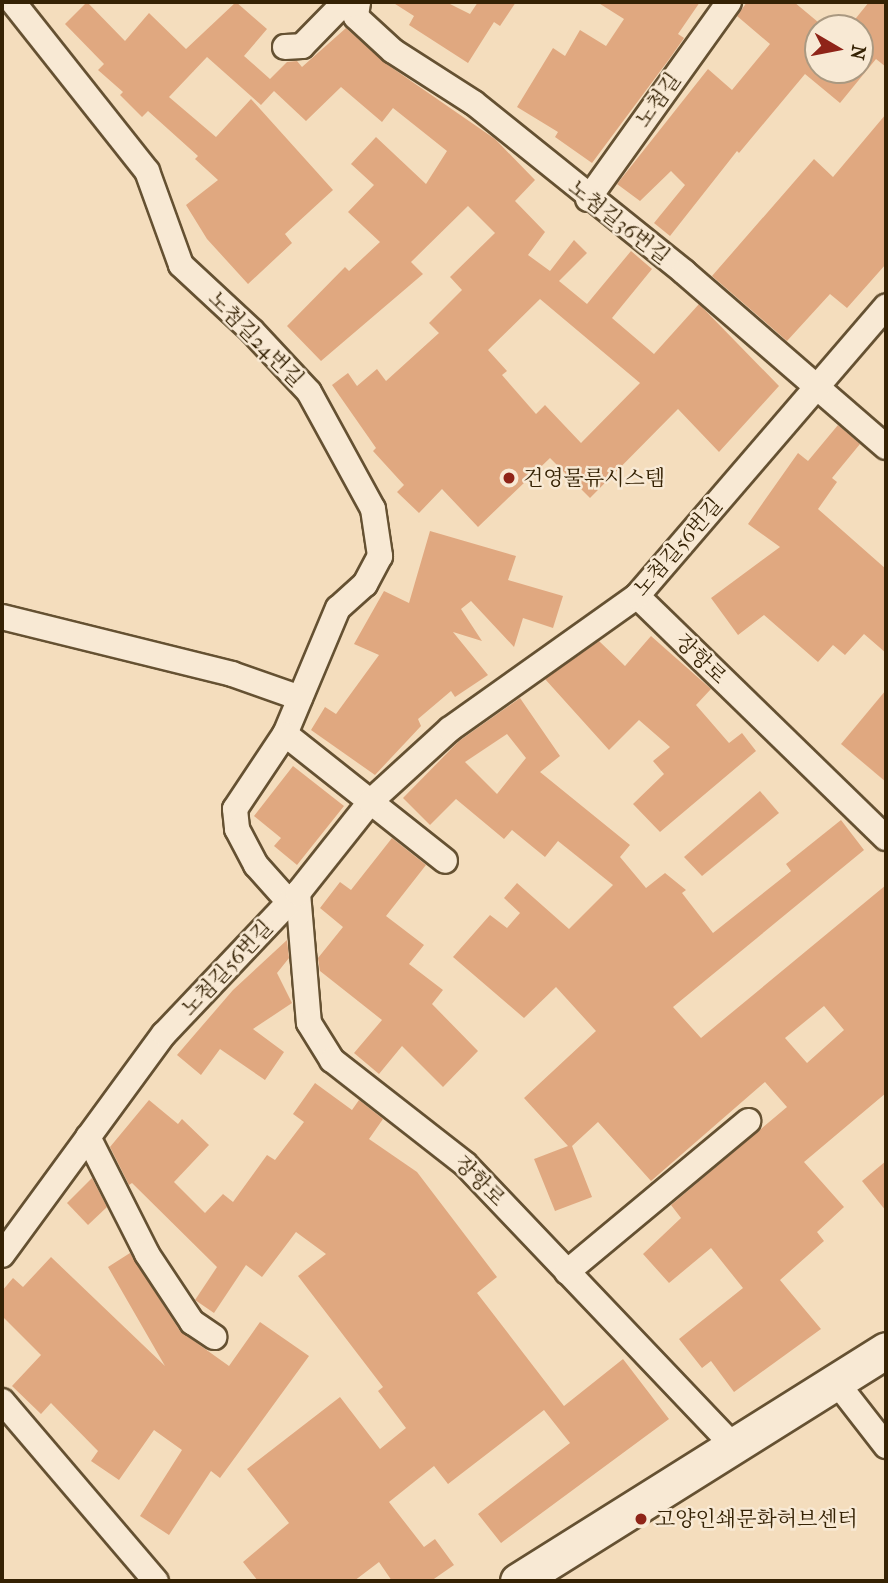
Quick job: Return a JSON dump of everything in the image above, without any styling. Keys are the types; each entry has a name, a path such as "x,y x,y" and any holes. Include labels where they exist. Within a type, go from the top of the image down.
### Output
{"main road":[{"path":"518,1581 886,1350"}],"street":[{"name":"노첨길24번길","path":"13,2 147,171 181,265 253,331 309,392 373,509 380,556 365,584 338,608 285,734 235,810 237,829 256,865 294,898"},
{"name":"노첨길36번길","path":"285,47 302,46 340,6 358,2 356,17 393,51 474,103 588,199 684,272 819,386 886,447"},
{"name":"노첨길","path":"588,199 729,2"},
{"name":"노첨길56번길","path":"2,1255 164,1034 294,898 370,802 450,729 637,596 886,306"},
{"name":"장항로","path":"637,596 886,838"},
{"path":"2,617 232,674 300,698"},
{"path":"285,734 445,861"},
{"name":"장항로","path":"294,898 309,1023 332,1060 465,1164 733,1445"},
{"path":"567,1272 748,1121"},
{"path":"88,1138 147,1254 192,1322 214,1337"},
{"path":"837,1383 886,1446"},
{"path":"2,1401 156,1581"}],"building":[{"path":"87,2 125,41 149,13 186,49 236,2 267,29 244,56 270,79 287,62 297,61 302,67 346,28 385,63 495,139 535,180 515,201 545,232 528,255 550,271 574,240 587,253 559,281 587,304 631,251 652,269 612,318 654,354 699,304 779,386 719,452 678,409 590,498 550,458 478,527 442,489 419,513 397,492 404,485 373,451 376,448 332,385 348,373 357,386 377,369 386,381 439,333 429,323 462,290 450,277 495,233 468,206 411,262 423,274 321,361 287,326 345,267 349,271 380,242 348,212 374,185 351,164 376,137 426,184 447,151 393,108 382,122 341,87 306,121 274,91 261,105 207,57 169,97 216,137 251,99 333,190 285,234 292,243 248,284 207,239 186,205 218,180 195,159 198,156 148,111 142,117 120,95 123,92 98,70 104,64 65,24","holes":["540,299 640,383 581,443 545,405 536,414 502,375 507,371 488,350"]},
{"path":"392,2 446,2 470,14 478,2 516,2 500,26 494,22 468,63 409,25 414,16"},
{"path":"597,2 700,2 678,34 684,38 592,163 555,137 558,132 517,107 553,48 565,56 580,30 606,46 624,19"},
{"path":"747,2 794,2 808,14 804,14 804,75 739,153 737,151 670,236 654,223 685,185 671,171 640,201 617,184 708,69 732,90 770,44 737,16"},
{"path":"869,2 886,2 886,67 876,59 874,61 874,14 859,14"},
{"path":"817,84 856,84 840,103"},
{"path":"886,114 886,264 847,308 830,294 787,341 712,276 814,159 833,177"},
{"path":"838,425 860,444 832,478 837,482 818,509 886,569 886,653 864,634 845,655 833,645 818,662 764,615 738,635 711,598 780,547 748,524 798,453 808,461"},
{"path":"430,531 516,556 508,580 563,596 553,628 523,618 514,647 471,601 461,609 482,641 453,632 488,675 455,697 451,691 418,719 421,726 375,775 311,730 325,707 336,714 379,655 354,644 384,591 409,603"},
{"path":"651,636 711,689 696,705 729,743 742,733 756,751 660,832 633,804 664,774 653,761 670,747 639,720 609,750 545,679 599,641 625,666"},
{"path":"886,690 886,782 841,744"},
{"path":"520,698 560,756 540,772 630,845 620,857 646,888 665,873 686,890 682,893 713,933 791,871 786,864 841,820 864,850 673,1007 701,1038 886,885 886,1093 804,1162 844,1207 817,1232 824,1241 780,1280 821,1329 734,1392 711,1361 702,1368 679,1339 743,1288 711,1248 669,1283 643,1254 681,1218 671,1205 787,1107 765,1082 651,1181 598,1122 572,1146 592,1197 555,1211 534,1159 568,1146 524,1098 596,1031 556,987 524,1018 453,957 490,915 507,928 520,913 504,898 517,883 569,929 613,885 558,841 545,857 512,830 504,839 456,799 430,825 403,798 459,741","holes":["507,734 526,758 497,794 465,762","824,1006 844,1030 807,1063 785,1038"]},
{"path":"293,766 344,806 297,865 274,846 281,838 254,816"},
{"path":"760,791 779,813 702,876 684,857"},
{"path":"392,838 426,865 386,916 424,945 409,964 443,990 432,1004 478,1051 443,1087 402,1046 379,1074 354,1053 382,1020 320,971 318,958 343,927 320,908 340,882 351,890"},
{"path":"287,940 289,958 277,973 292,1003 253,1029 284,1052 265,1080 220,1049 201,1075 177,1055 233,990"},
{"path":"315,1083 352,1110 359,1100 383,1119 369,1139 417,1172 497,1277 477,1293 564,1406 623,1359 669,1419 501,1543 478,1514 570,1443 544,1410 448,1484 434,1466 389,1502 424,1547 435,1539 454,1565 431,1581 392,1581 379,1562 354,1581 258,1581 243,1562 289,1523 247,1469 340,1397 380,1449 406,1428 378,1391 383,1387 298,1276 326,1254 296,1232 262,1277 246,1265 214,1313 195,1300 217,1267 132,1183 129,1185 110,1147 149,1100 178,1124 182,1119 209,1145 174,1182 205,1213 223,1194 233,1202 267,1155 275,1160 304,1122 293,1114"},
{"path":"886,1161 886,1211 862,1181"},
{"path":"92,1178 107,1207 88,1225 67,1203"},
{"path":"130,1253 180,1331 229,1366 260,1322 309,1356 220,1478 211,1471 169,1535 140,1516 182,1450 154,1430 119,1480 91,1461 98,1451 51,1403 41,1414 12,1386 41,1355 2,1316 2,1291 13,1278 23,1287 51,1257 165,1366 108,1267"}],"place":[{"name":"건영물류시스템","path":"509,478"},
{"name":"고양인쇄문화허브센터","path":"641,1519"}]}
